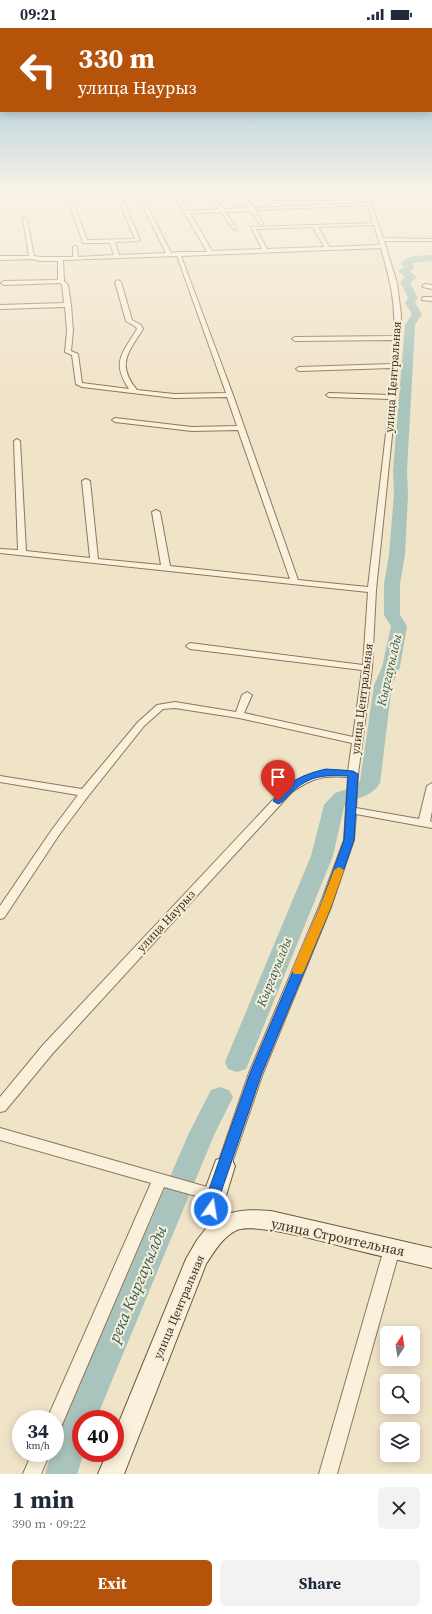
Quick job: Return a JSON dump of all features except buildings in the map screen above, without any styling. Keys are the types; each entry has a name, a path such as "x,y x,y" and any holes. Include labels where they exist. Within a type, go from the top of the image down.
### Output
{"main road":[{"name":"улица Центральная","path":"111,1474 197,1259 209,1240 220,1228 211,1209 224,1166"},
{"name":"улица Строительная","path":"220,1228 237,1220 254,1220 293,1225 432,1258"}],"street":[{"path":"0,258 17,257"},
{"path":"34,257 40,259 87,257"},
{"path":"180,257 230,395 295,582"},
{"name":"улица Центральная","path":"224,1166 256,1073 325,907 349,840 353,779 367,668 372,590 395,366 398,315 397,300 394,283 386,257"},
{"path":"60,259 61,281 66,286 68,305 70,331 68,352 75,354 79,384 84,386 135,392 184,396 230,395"},
{"path":"4,283 61,281"},
{"path":"118,282 129,321 139,326 140,329 123,357 122,364 122,369 135,392"},
{"path":"425,286 432,287"},
{"path":"424,299 432,299"},
{"path":"0,307 68,305"},
{"path":"295,340 396,338"},
{"path":"299,369 395,366"},
{"path":"329,395 393,397"},
{"path":"115,420 192,429 241,428"},
{"path":"17,441 22,554"},
{"path":"86,480 94,561"},
{"path":"156,512 166,569"},
{"path":"0,551 372,590"},
{"path":"190,646 367,668"},
{"path":"239,715 247,695"},
{"path":"0,915 55,833 84,793 141,724 160,707 174,705 239,715 357,741"},
{"name":"улица Наурыз","path":"0,1107 48,1049 288,790 301,780 312,775 326,772 353,779"},
{"path":"0,779 84,793"},
{"path":"351,806 428,824 432,786"},
{"path":"0,1134 214,1195"},
{"path":"60,1410 165,1180"},
{"path":"328,1474 392,1249"},
{"path":"32,1474 37,1462"}],"waterway":[{"name":"Кыргауылды","path":"237,1062 322,856 334,805 342,797 363,790 370,783 383,685 391,667 399,626 392,615 392,584 397,555 401,494 400,471 410,325 417,314 410,303 413,298 405,282 412,277 403,271 410,268 410,266 406,264 407,262 414,259 432,258"},
{"name":"река Кыргауылды","path":"61,1474 74,1433 202,1133 220,1097"}],"slow traffic":[{"path":"298,971 339,870"}],"route":[{"path":"211,1209 214,1195 256,1073 325,907 349,840 353,774 326,772 312,775 301,780 288,790 278,801"}]}
